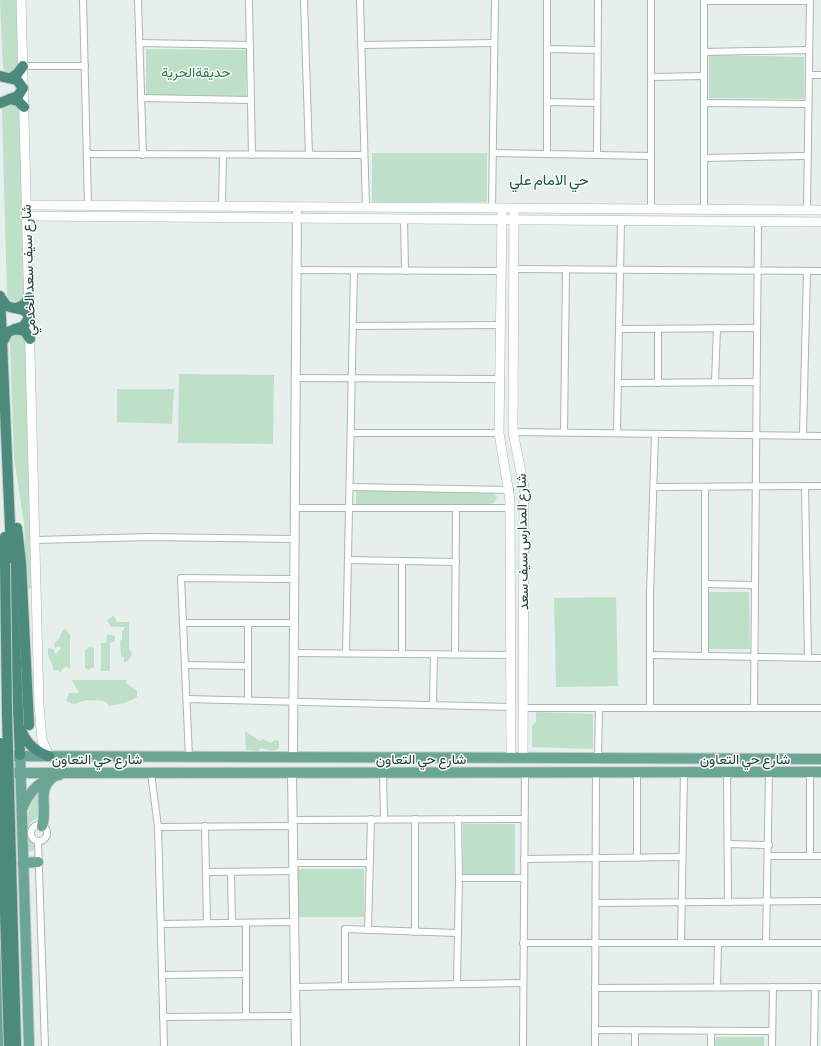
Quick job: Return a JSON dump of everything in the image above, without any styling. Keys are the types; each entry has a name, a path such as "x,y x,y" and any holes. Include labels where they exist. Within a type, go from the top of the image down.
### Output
{"highway":[{"path":"11,78 22,66"},
{"path":"0,76 19,81 23,88 18,96 5,101"},
{"path":"5,101 18,101 24,107"},
{"path":"0,296 7,306 25,310 29,318 24,326 15,328 6,333 2,343"},
{"path":"0,296 20,755"},
{"path":"17,308 25,304 29,296"},
{"path":"15,328 25,331 30,339"},
{"path":"7,457 5,563 7,713 16,1046"},
{"path":"9,495 17,524 21,563 29,725"},
{"path":"0,694 18,693"},
{"path":"19,720 27,740 39,752 49,756"},
{"path":"0,743 9,1046"}],"main road":[{"name":"شارع سيف سعد الخدمي","path":"21,0 41,736 49,756"},
{"path":"26,205 821,210"},
{"name":"شارع المدارس سيف سعد","path":"502,208 499,434 510,490 511,758"},
{"name":"شارع المدارس سيف سعد","path":"514,208 513,432 524,488 523,758"},
{"path":"717,209 719,214 718,221"},
{"path":"730,221 729,216 732,209"},
{"path":"27,216 821,222"},
{"path":"501,284 508,288 514,286"},
{"path":"501,297 509,295 514,298"},
{"path":"510,616 515,618 523,616"},
{"path":"510,630 518,628 523,631"},
{"path":"20,755 29,1046"},
{"name":"شارع حي التعاون","path":"0,756 821,758"},
{"path":"209,757 213,765 209,773"},
{"path":"229,757 226,765 230,773"},
{"path":"550,773 554,766 552,758"},
{"path":"568,758 565,765 569,773"},
{"name":"شارع حي التعاون","path":"0,773 821,772"},
{"path":"22,815 25,802 32,791 41,782 56,776 71,773"},
{"path":"42,826 44,820 44,789 49,781 56,776"},
{"path":"23,863 38,862"},
{"path":"0,952 3,1046"},
{"path":"0,964 11,970 20,968 26,963"},
{"path":"1,986 4,982 11,978 20,979 27,986"}],"street":[{"path":"83,0 88,205"},
{"path":"138,0 143,154"},
{"path":"249,0 252,155"},
{"path":"304,0 308,155"},
{"path":"360,0 366,207"},
{"path":"492,208 495,0"},
{"path":"547,0 547,154"},
{"path":"597,155 598,0"},
{"path":"651,0 651,209"},
{"path":"704,209 704,1 810,0 807,210"},
{"path":"362,45 494,43"},
{"path":"140,44 250,45"},
{"path":"547,49 597,50"},
{"path":"704,52 809,50"},
{"path":"22,66 85,66"},
{"path":"808,75 821,75"},
{"path":"651,77 704,76"},
{"path":"141,98 251,100"},
{"path":"547,102 597,103"},
{"path":"704,103 808,104"},
{"path":"493,153 651,156"},
{"path":"87,154 364,155"},
{"path":"222,206 223,155"},
{"path":"704,158 807,156"},
{"path":"293,757 297,206"},
{"path":"404,218 405,271"},
{"path":"617,433 621,220"},
{"path":"754,708 755,434 758,221"},
{"path":"514,269 821,271"},
{"path":"564,432 566,269"},
{"path":"296,270 501,271"},
{"path":"346,653 354,271"},
{"path":"802,435 807,271"},
{"path":"353,326 501,325"},
{"path":"715,382 717,328"},
{"path":"620,329 756,328"},
{"path":"658,329 658,382"},
{"path":"296,378 500,379"},
{"path":"619,383 756,382"},
{"path":"513,432 821,436"},
{"path":"351,433 499,434"},
{"path":"650,707 650,594 655,434"},
{"path":"805,486 808,658"},
{"path":"654,487 821,486"},
{"path":"350,487 510,490"},
{"path":"705,487 705,656"},
{"path":"295,508 510,508"},
{"path":"455,654 456,508"},
{"path":"36,540 148,537 294,539"},
{"path":"348,560 456,562"},
{"path":"402,561 402,653"},
{"path":"189,757 181,578 294,579"},
{"path":"705,584 755,585"},
{"path":"183,623 294,623"},
{"path":"248,623 248,700"},
{"path":"294,653 510,655"},
{"path":"433,705 434,654"},
{"path":"651,655 821,658"},
{"path":"185,665 248,666"},
{"path":"187,700 248,700 511,707"},
{"path":"523,708 821,708"},
{"path":"598,758 599,708"},
{"path":"681,943 681,857 684,772"},
{"path":"766,943 769,856 769,772"},
{"path":"810,772 810,856"},
{"path":"151,773 158,827 164,1046"},
{"path":"292,773 296,1046"},
{"path":"383,773 384,819"},
{"path":"523,1046 525,773"},
{"path":"595,1046 596,773"},
{"path":"637,773 637,858"},
{"path":"728,773 728,902"},
{"path":"158,827 370,819 524,819"},
{"path":"368,930 370,819"},
{"path":"414,932 415,819"},
{"path":"457,984 459,878 458,819"},
{"path":"35,826 42,826 46,830 46,836 43,839 38,840 32,836 31,831 35,826"},
{"path":"205,826 207,923"},
{"path":"38,840 45,1046"},
{"path":"728,844 769,845"},
{"path":"769,856 821,856"},
{"path":"524,858 681,857"},
{"path":"206,872 231,872 370,863"},
{"path":"231,872 232,923"},
{"path":"459,878 524,878"},
{"path":"596,903 821,901"},
{"path":"161,924 294,922"},
{"path":"246,923 246,1016"},
{"path":"346,986 345,929 457,933"},
{"path":"523,943 821,943"},
{"path":"717,987 718,943"},
{"path":"162,976 246,974"},
{"path":"295,987 523,983"},
{"path":"772,1046 771,1031 773,987"},
{"path":"595,988 818,987 814,1046"},
{"path":"163,1016 296,1016"},
{"path":"595,1030 771,1031"},
{"path":"635,1030 635,1046"},
{"path":"711,1031 711,1046"}],"green space":[{"path":"0,0 16,0 18,68 10,74 3,68"},
{"name":"حديقةالحرية","path":"146,49 246,50 246,96 146,95"},
{"path":"709,55 804,57 804,99 709,98"},
{"path":"14,103 19,109 25,295 22,301 17,302 11,301 7,295 2,110 3,107"},
{"path":"372,153 487,153 487,202 372,202"},
{"path":"16,335 20,335 26,339 32,589 27,588 24,524 14,458 10,339"},
{"path":"179,374 274,375 273,444 178,443"},
{"path":"117,389 174,389 172,424 117,422"},
{"path":"487,489 497,497 494,503 356,504 356,490"},
{"path":"708,592 749,592 750,649 708,649"},
{"path":"616,597 618,686 556,687 554,598"},
{"path":"113,616 116,618 116,622 129,622 129,649 132,654 128,661 124,663 124,657 121,657 120,641 122,640 122,631 124,631 124,627 111,627 107,620"},
{"path":"66,629 70,635 70,670 66,666 59,673 59,670 54,670 49,657 48,648 53,649 56,654 61,648 59,646 55,648 54,643 59,639 63,630"},
{"path":"107,634 115,636 115,641 110,643 110,671 101,671 101,643 106,643"},
{"path":"90,647 94,648 94,667 89,670 85,668 85,650"},
{"path":"72,680 127,680 126,683 137,691 137,697 125,703 109,706 107,703 99,700 87,700 72,704 66,701 69,693 79,693"},
{"path":"536,712 593,714 593,749 532,747 532,726 536,722"},
{"path":"245,731 260,741 263,739 271,743 275,740 279,741 279,749 272,751 261,748 258,751 246,750"},
{"path":"39,792 40,817 28,826 29,833 35,847 33,851 29,852 25,830 26,821 31,804"},
{"path":"463,824 515,824 515,876 463,875"},
{"path":"298,869 364,869 364,917 298,917"},
{"path":"716,1037 764,1037 764,1046 715,1046"}],"district":[{"name":"حي الامام علي","path":"549,180"}]}
